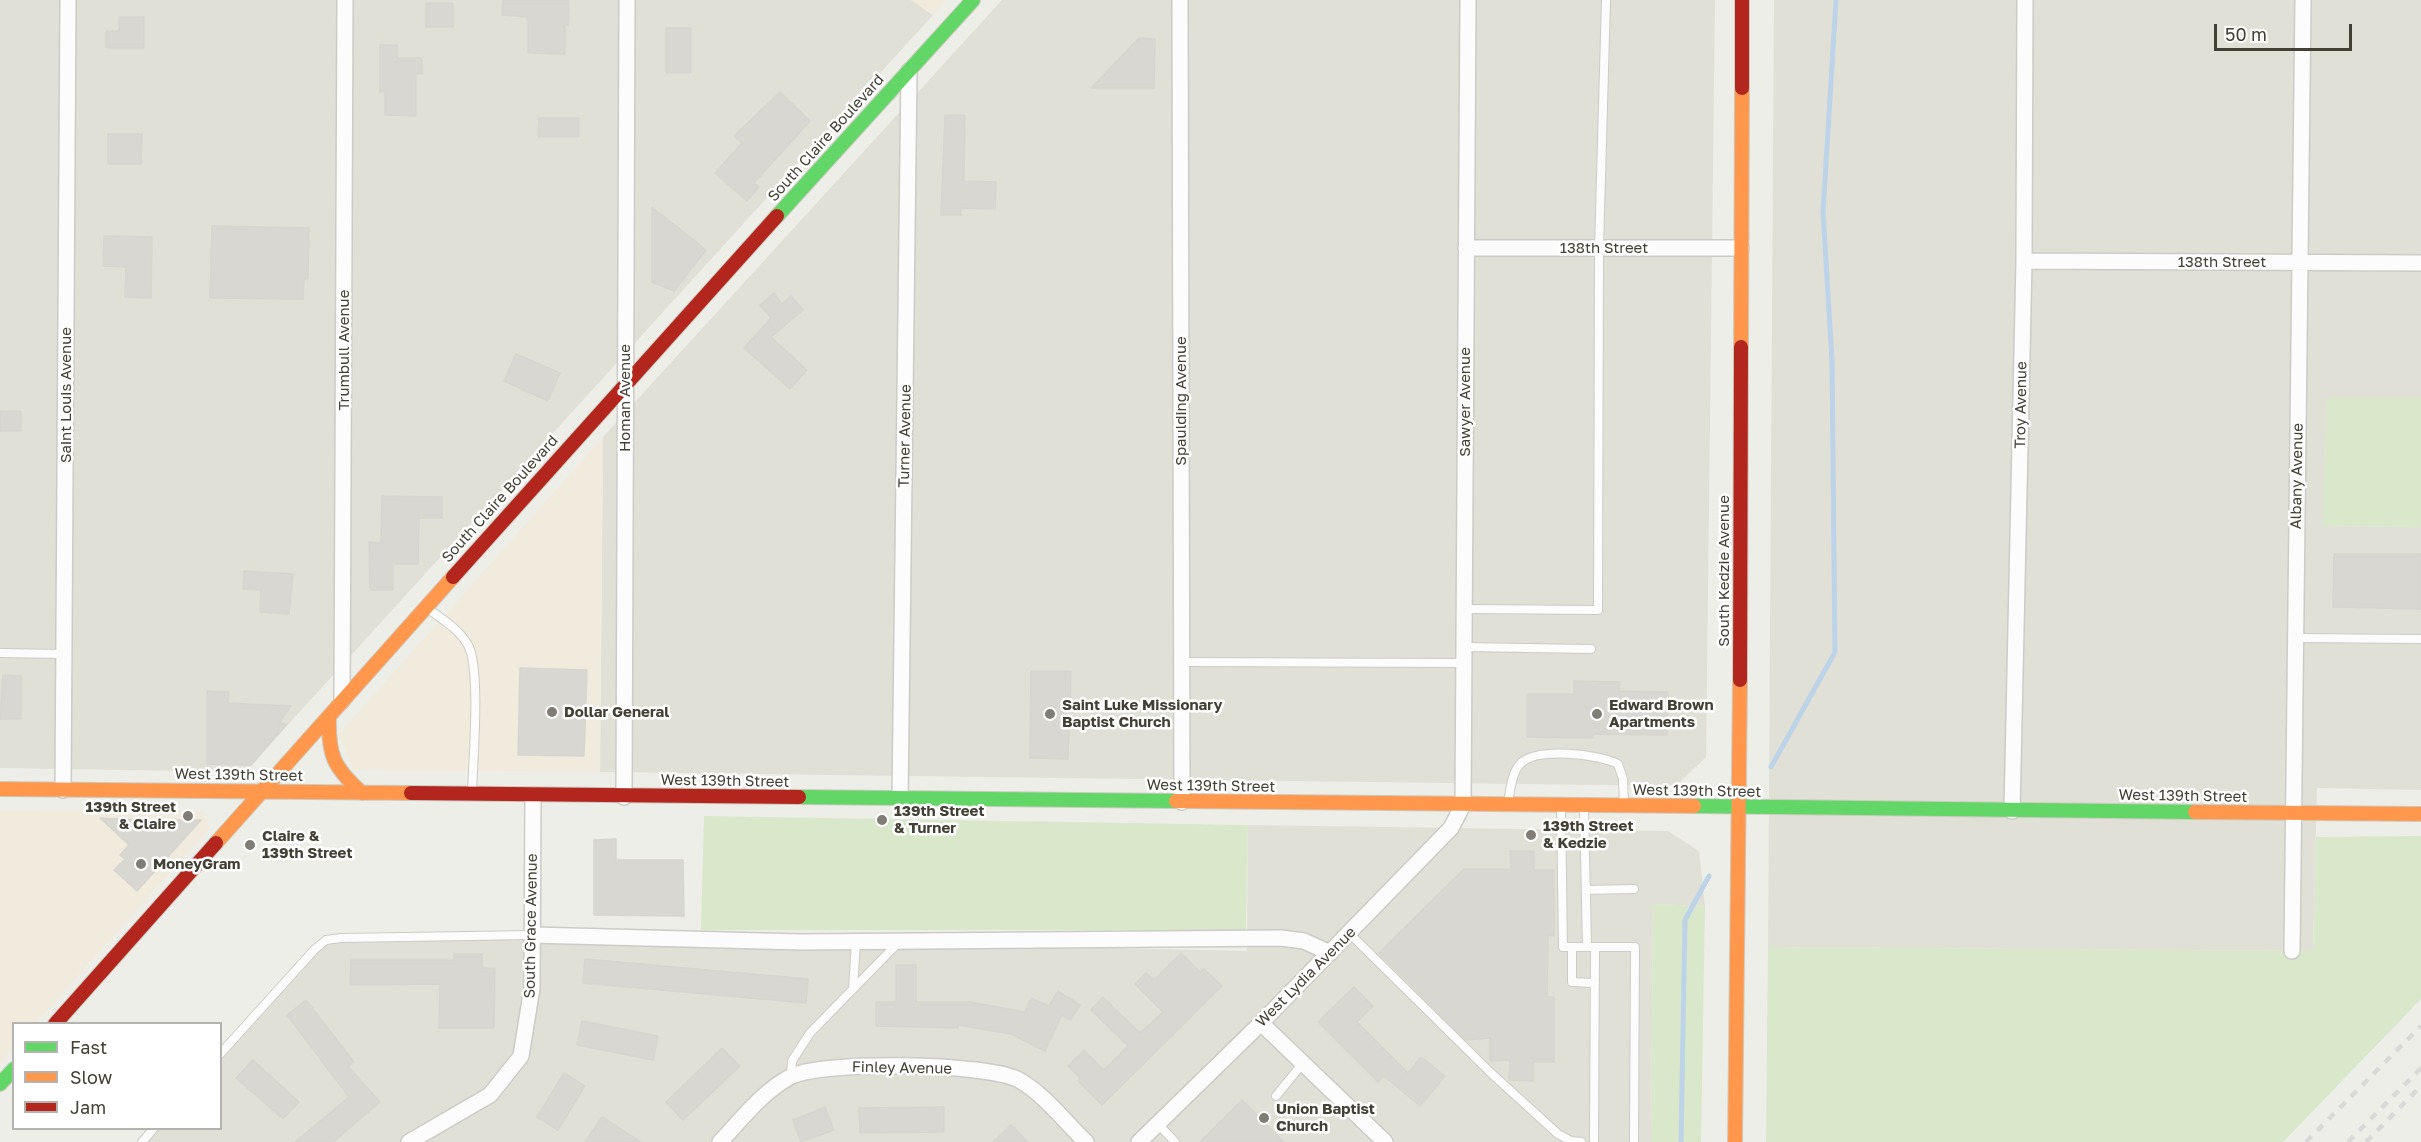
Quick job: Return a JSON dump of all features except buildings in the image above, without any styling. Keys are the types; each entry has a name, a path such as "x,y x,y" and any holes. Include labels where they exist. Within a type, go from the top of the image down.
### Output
{"street":[{"name":"Saint Louis Avenue","path":"63,790 69,0"},
{"name":"Trumbull Avenue","path":"342,701 345,0"},
{"name":"Homan Avenue","path":"624,797 627,0"},
{"name":"South Claire Boulevard","path":"56,1022 626,383 973,0"},
{"name":"Spaulding Avenue","path":"1180,0 1182,802"},
{"name":"Sawyer Avenue","path":"1463,805 1468,0"},
{"name":"South Kedzie Avenue","path":"1735,1142 1740,808 1742,0"},
{"name":"Troy Avenue","path":"2012,811 2024,261 2025,0"},
{"name":"Albany Avenue","path":"2292,951 2303,0"},
{"name":"Turner Avenue","path":"900,800 909,71"},
{"name":"138th Street","path":"1466,248 1741,248"},
{"name":"138th Street","path":"2024,261 2421,263"},
{"path":"329,716 328,753 334,767 362,794"},
{"name":"West 139th Street","path":"0,789 2421,814"},
{"name":"South Grace Avenue","path":"409,1142 490,1095 521,1056 532,988 533,795"},
{"name":"West Lydia Avenue","path":"1139,1142 1261,1023 1451,828 1463,805"},
{"path":"532,935 856,941 1281,939 1304,941 1330,953"},
{"path":"1261,1023 1385,1142"},
{"name":"Finley Avenue","path":"720,1142 766,1094 791,1076 840,1067 989,1070 1017,1079 1028,1086 1086,1142"},
{"path":"0,1084 12,1071"}],"lane":[{"path":"1464,609 1598,610 1599,248 1606,0"},
{"path":"426,607 458,632 469,646 474,667 472,795"},
{"path":"2295,638 2421,639"},
{"path":"1182,662 1591,650"},
{"path":"0,653 64,654"},
{"path":"1508,806 1519,765 1531,756 1585,755 1603,757 1618,764 1623,779 1624,807"},
{"path":"1561,806 1567,947 1572,982 1595,982"},
{"path":"1584,806 1586,890 1595,982 1594,1142"},
{"path":"1586,890 1634,889"},
{"path":"1348,933 1558,1134 1571,1141 1581,1142"},
{"path":"222,1052 315,949 326,940 532,935"},
{"path":"853,990 856,941"},
{"path":"791,1076 792,1061 798,1048 901,941"},
{"path":"1567,947 1635,947 1634,1142"},
{"path":"1276,1096 1303,1063"},
{"path":"1158,1124 1175,1142"},
{"path":"142,1142 152,1130"}],"shaded area":[{"path":"0,0 911,0 933,15 245,772 0,768"},
{"path":"911,0 946,0 933,15"},
{"path":"1002,0 1715,0 1706,757 1676,786 600,772 603,437"},
{"path":"1774,0 2421,0 2421,398 2327,398 2324,526 2421,527 2421,790 2317,788 2313,951 1768,947"},
{"path":"603,437 600,772 354,770 338,735"},
{"path":"0,810 203,811 210,828 37,1022 12,1022 12,1049 0,1064"},
{"path":"1248,825 1668,831 1699,851 1705,906 1653,904 1651,1142 142,1142 153,1130 222,1130 222,1053 326,940 532,935 1247,951"}],"green space":[{"path":"2327,398 2421,398 2421,527 2323,526"},
{"path":"704,816 1248,825 1246,930 701,930"},
{"path":"2421,836 2421,999 2283,1142 1766,1142 1768,947 2313,951 2316,837"},
{"path":"1653,904 1705,906 1701,1142 1651,1142"}],"waterway":[{"path":"1771,767 1835,652 1832,361 1823,212 1836,0"},
{"path":"1681,1142 1685,920 1709,876"}],"railway":[{"path":"2306,1142 2421,1026"},
{"path":"2348,1142 2421,1068"},
{"path":"2366,1142 2421,1086"}],"traffic: fast":[{"path":"777,216 973,0"},
{"path":"799,797 1176,801"},
{"path":"1694,806 2195,812"},
{"path":"0,1084 12,1071"}],"traffic: slow":[{"path":"1741,347 1742,88"},
{"path":"216,843 453,577"},
{"path":"1735,1142 1740,680"},
{"path":"329,716 331,751 334,759 344,775 362,793"},
{"path":"0,789 411,793"},
{"path":"1176,801 1694,806"},
{"path":"2195,812 2421,814"}],"traffic: jam":[{"path":"1742,0 1742,88"},
{"path":"453,577 777,216"},
{"path":"1740,680 1741,347"},
{"path":"411,793 799,797"},
{"path":"57,1022 216,843"}],"place":[{"name":"Dollar General","path":"552,712"},
{"name":"Saint Luke Missionary Baptist Church","path":"1050,714"},
{"name":"Edward Brown Apartments","path":"1597,714"},
{"name":"139th Street & Claire","path":"188,816"},
{"name":"139th Street & Turner","path":"882,820"},
{"name":"139th Street & Kedzie","path":"1531,835"},
{"name":"Claire & 139th Street","path":"250,845"},
{"name":"MoneyGram","path":"141,864"},
{"name":"Union Baptist Church","path":"1264,1118"}]}
